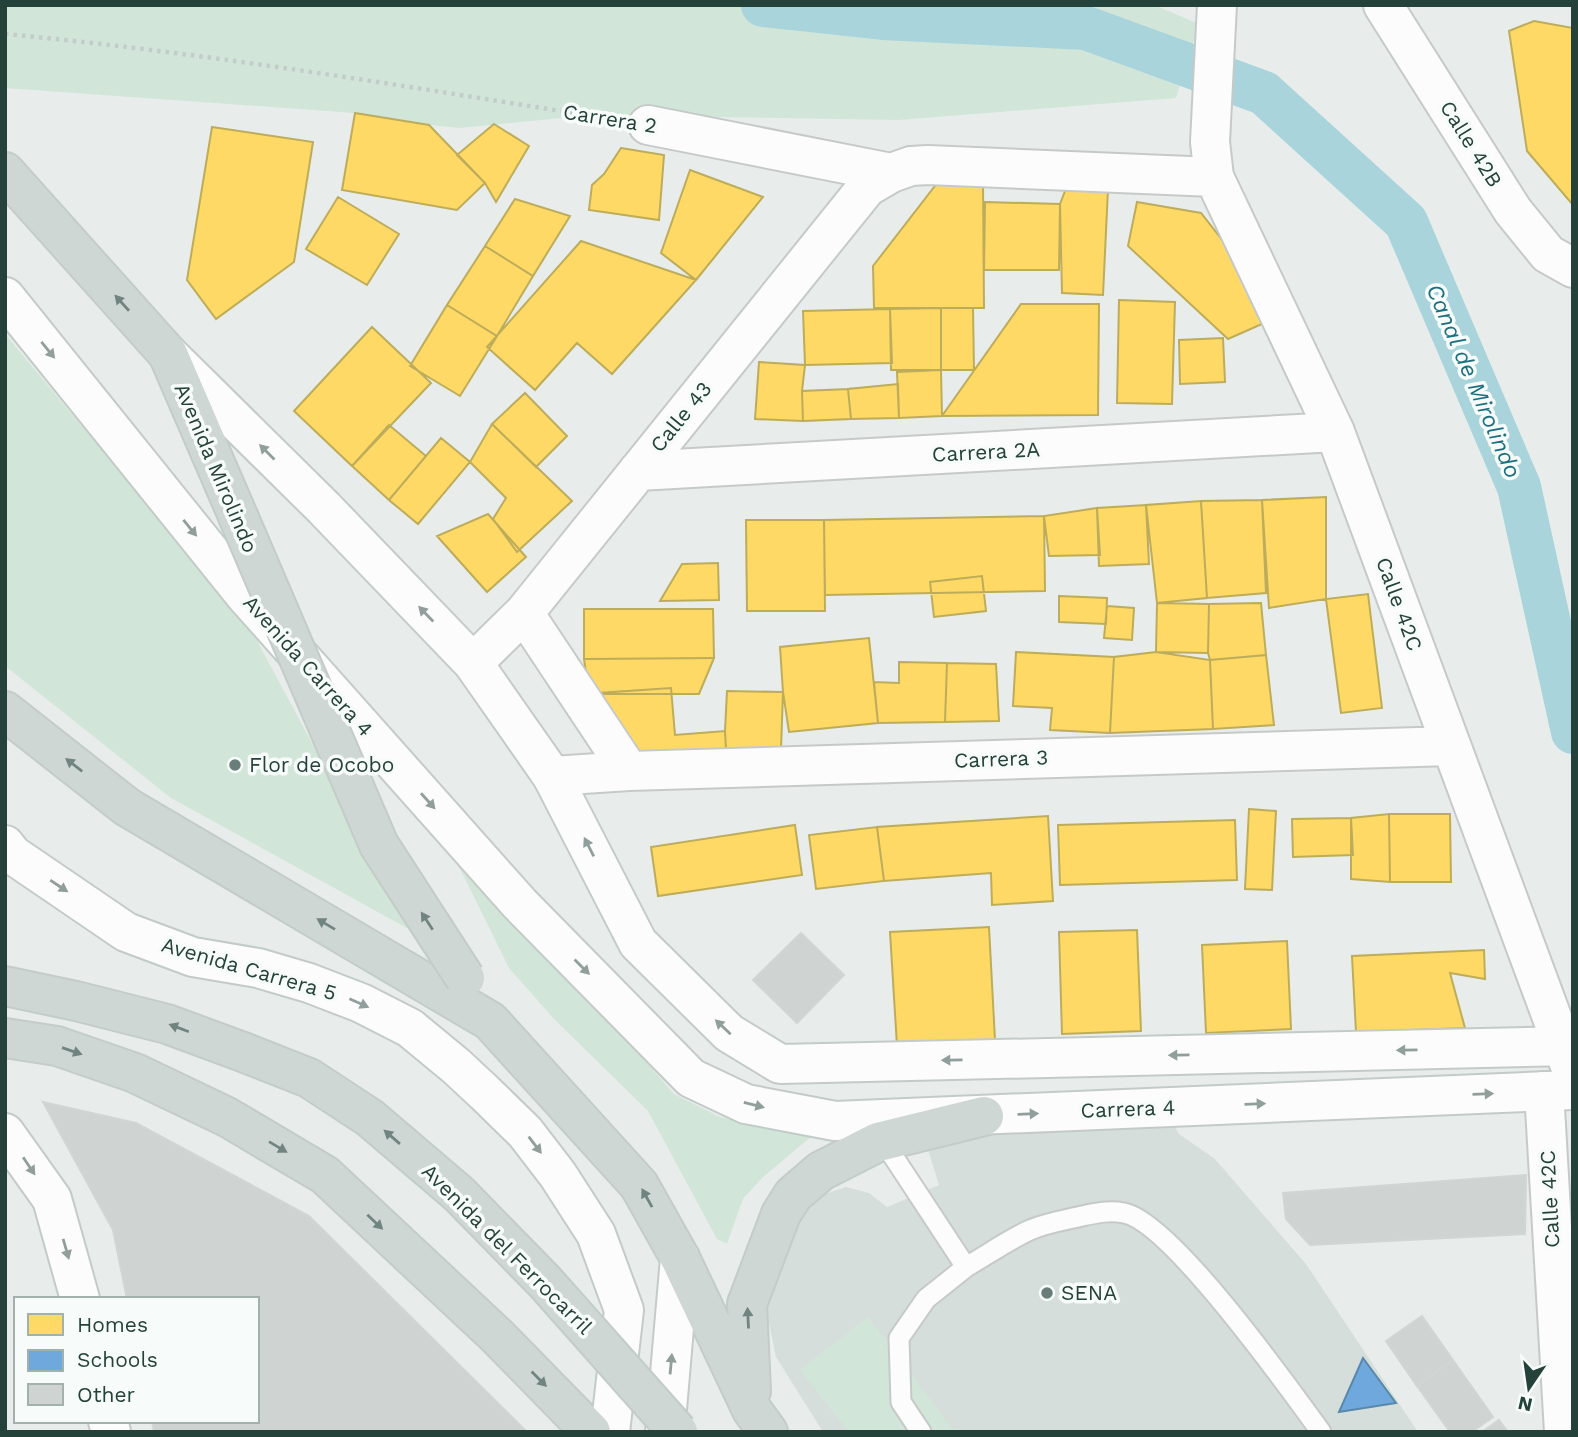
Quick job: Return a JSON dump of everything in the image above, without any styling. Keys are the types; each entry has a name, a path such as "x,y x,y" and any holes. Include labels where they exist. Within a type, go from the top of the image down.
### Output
{"main road":[{"name":"Calle 42B","path":"1383,5 1513,211 1548,254 1573,268"},
{"path":"1212,159 1215,24"},
{"name":"Carrera 2","path":"648,125 891,173 911,166 928,165 1212,159"},
{"name":"Calle 42C","path":"1212,159 1335,432 1451,746 1565,1069 1564,1432"},
{"name":"Avenida Mirolindo","path":"5,172 168,354 379,845 490,1021"},
{"name":"Calle 43","path":"473,663 524,613 867,187 891,173"},
{"name":"Avenida Carrera 4","path":"5,297 245,595 520,904 691,1078"},
{"path":"168,354 324,508 473,663 552,776 638,943 729,1033 780,1064 1565,1069"},
{"name":"Carrera 2A","path":"638,471 1335,432"},
{"path":"524,613 629,771"},
{"path":"5,711 127,807 490,1021 639,1185 680,1258 760,1421"},
{"name":"Carrera 3","path":"552,776 629,771 1451,746"},
{"name":"Avenida Carrera 5","path":"5,845 13,855 127,932 193,957 258,968 309,983 373,1009 410,1028 485,1093 525,1132 558,1175 596,1234 624,1310 610,1432"},
{"name":"Avenida del Ferrocarril","path":"5,986 167,1024 309,1078 370,1118 459,1194 545,1282 678,1432"},
{"path":"5,1038 57,1046 135,1073 227,1117 325,1175 497,1336 592,1432"},
{"name":"Carrera 4","path":"691,1078 747,1104 835,1121 984,1116 1565,1069"},
{"path":"760,1421 747,1304 781,1214 793,1195 821,1171 878,1142 984,1116"},
{"path":"5,1133 52,1199 79,1297"},
{"path":"665,1432 680,1258"}],"lane":[{"path":"878,1142 891,1153 966,1268"},
{"path":"921,1432 901,1402 899,1338 926,1299 966,1268 1030,1230 1103,1211 1125,1213 1144,1222 1180,1253 1283,1379 1321,1432"}],"path":[{"name":"Carrera 2","path":"5,34 277,65 648,125"}],"shaded area":[{"name":"SENA","path":"1169,1117 1179,1134 1215,1159 1306,1264 1418,1432 823,1432 776,1357 767,1314 770,1272 803,1209 825,1194 846,1187 869,1193 887,1207 939,1185 924,1137"}],"green space":[{"path":"5,5 1154,5 1199,24 1176,98 899,120 592,115 460,128 355,113 5,88"},
{"path":"5,334 249,626 414,932 171,798 5,666"},
{"path":"437,822 674,1094 720,1117 773,1130 819,1130 762,1178 743,1199 727,1244 717,1239 648,1111 554,1019 509,968"},
{"path":"868,1317 955,1432 849,1432 800,1370"}],"building: Homes":[{"path":"1534,21 1573,28 1573,205 1527,151 1509,31"},
{"path":"355,113 429,125 485,183 457,210 342,190"},
{"path":"494,124 529,146 496,202 485,183 457,155"},
{"path":"212,127 313,142 294,262 216,319 187,280"},
{"path":"621,148 664,155 659,220 589,210 592,185 604,174"},
{"path":"690,170 763,197 696,280 661,253"},
{"path":"938,182 983,182 984,308 874,308 873,266"},
{"path":"1067,186 1108,189 1103,295 1062,293 1060,204"},
{"path":"338,197 399,234 367,285 306,249"},
{"path":"515,199 570,216 533,276 485,246"},
{"path":"985,202 1060,204 1059,270 984,270"},
{"path":"1137,202 1201,213 1223,241 1262,324 1228,339 1128,246"},
{"path":"581,241 696,280 612,374 577,343 535,390 487,347"},
{"path":"485,246 533,276 497,336 447,305"},
{"path":"1119,300 1175,302 1172,404 1117,403"},
{"path":"1021,304 1099,304 1098,415 942,416"},
{"path":"447,305 497,336 460,396 410,366"},
{"path":"941,308 973,308 974,370 941,370"},
{"path":"941,308 941,370 891,370 890,309"},
{"path":"890,309 892,363 805,365 803,311"},
{"path":"372,327 431,383 352,466 294,411"},
{"path":"1223,338 1225,382 1180,384 1179,340"},
{"path":"759,362 805,365 803,421 755,419"},
{"path":"941,370 942,416 899,418 897,372"},
{"path":"898,384 899,418 851,419 848,389"},
{"path":"848,389 851,419 803,421 802,391"},
{"path":"525,393 567,436 536,467 492,424"},
{"path":"492,424 572,501 517,552 493,519 506,498 470,462"},
{"path":"389,425 426,456 389,500 352,466"},
{"path":"441,438 470,462 418,524 389,500"},
{"path":"1326,497 1326,599 1269,608 1262,500"},
{"path":"1262,500 1266,593 1207,598 1201,501"},
{"path":"1201,501 1207,598 1157,603 1146,505"},
{"path":"1146,505 1149,564 1099,566 1097,508"},
{"path":"1097,508 1100,555 1049,556 1044,516"},
{"path":"488,514 526,557 487,592 437,536"},
{"path":"1044,516 1045,591 825,595 824,520"},
{"path":"746,520 824,520 825,611 747,611"},
{"path":"718,563 719,600 660,601 682,564"},
{"path":"982,576 986,611 934,617 930,582"},
{"path":"1368,594 1382,708 1341,713 1326,599"},
{"path":"1059,596 1107,598 1106,624 1059,622"},
{"path":"1157,603 1209,604 1208,653 1156,652"},
{"path":"1261,603 1266,655 1210,660 1209,604"},
{"path":"1107,606 1134,608 1132,640 1104,638"},
{"path":"584,609 713,609 714,658 584,659"},
{"path":"869,638 878,723 789,732 780,647"},
{"path":"1016,652 1114,657 1110,733 1050,730 1052,708 1013,706"},
{"path":"1156,652 1210,660 1213,729 1110,733 1114,657"},
{"path":"1266,655 1274,725 1213,729 1210,660"},
{"path":"714,658 699,694 589,694 584,659"},
{"path":"899,662 947,663 945,722 878,723 874,682 899,683"},
{"path":"947,663 996,664 999,721 945,722"},
{"path":"671,688 675,735 725,731 726,749 641,755 599,693"},
{"path":"727,691 783,692 781,750 726,749"},
{"path":"1249,809 1276,811 1272,890 1245,889"},
{"path":"1389,814 1390,882 1351,879 1351,818"},
{"path":"1389,814 1450,814 1451,882 1390,882"},
{"path":"1048,816 1053,901 992,905 991,873 884,881 877,827"},
{"path":"1351,818 1353,855 1293,857 1292,819"},
{"path":"1235,820 1237,880 1060,885 1058,825"},
{"path":"795,825 802,875 658,896 651,847"},
{"path":"877,827 884,881 816,889 809,835"},
{"path":"989,927 995,1040 897,1046 890,932"},
{"path":"1137,930 1141,1031 1062,1034 1059,932"},
{"path":"1287,941 1291,1029 1206,1033 1202,945"},
{"path":"1484,950 1485,979 1450,973 1465,1028 1356,1032 1352,956"}],"building: Schools":[{"path":"1363,1358 1396,1403 1339,1412"}],"building: Other":[{"path":"801,933 844,975 797,1023 753,980"},
{"path":"43,1102 136,1123 309,1216 527,1432 154,1432 152,1423 259,1423 259,1297 127,1297 113,1230"},
{"path":"1526,1175 1525,1234 1310,1245 1286,1219 1283,1193"},
{"path":"1422,1316 1453,1360 1417,1386 1386,1341"},
{"path":"1453,1360 1493,1417 1472,1432 1450,1432 1417,1386"},
{"path":"1499,1420 1508,1432 1482,1432"}],"waterway":[{"name":"Canal de Mirolindo","path":"763,5 883,18 1086,28 1264,93 1406,222 1519,487 1573,732"}],"place":[{"name":"Flor de Ocobo","path":"235,765"},
{"name":"SENA","path":"1047,1293"}]}
